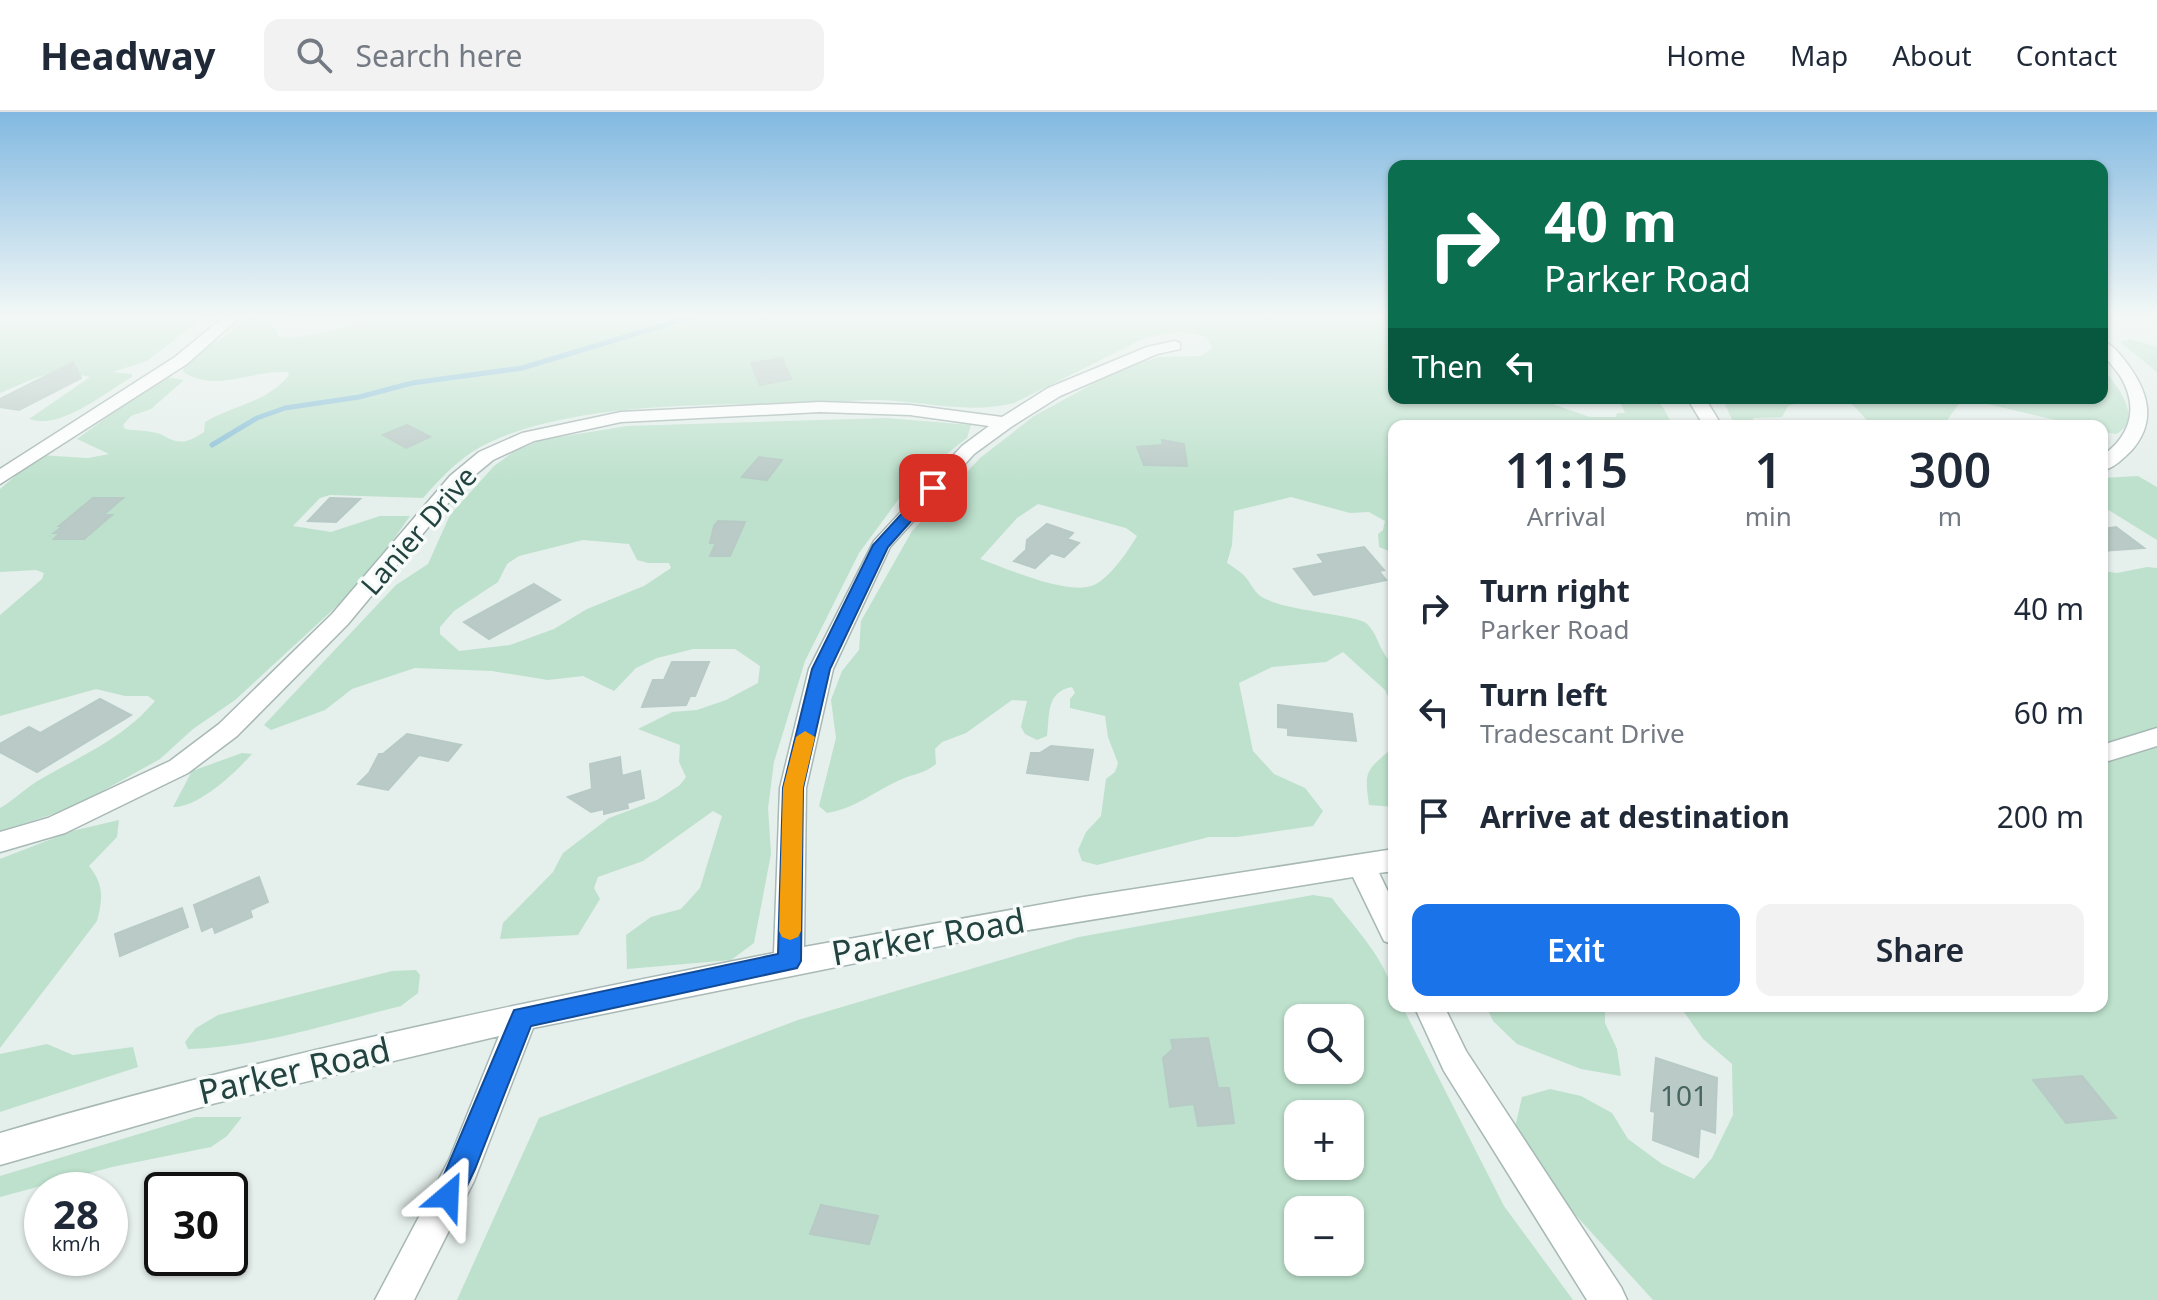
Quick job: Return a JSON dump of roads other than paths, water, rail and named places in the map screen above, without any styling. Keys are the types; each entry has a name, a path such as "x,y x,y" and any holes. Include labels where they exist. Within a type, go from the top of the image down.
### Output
{"street":[{"path":"0,478 79,422 161,371"},
{"path":"789,961 793,788 821,669 881,545 968,450 1054,392 1102,371"},
{"path":"2108,462 2125,455 2142,441 2151,417 2141,388 2126,371"},
{"name":"Lanier Drive","path":"0,842 56,826 179,767 228,730 340,619 457,480 470,467 504,447 553,430 621,417 820,407 910,410 1005,423"},
{"path":"2108,752 2157,737"},
{"name":"Parker Road","path":"0,1149 223,1085 522,1017 789,961 1065,911 1388,861"},
{"path":"1361,865 1388,921"},
{"path":"1432,1012 1455,1061 1608,1300"},
{"path":"394,1300 462,1169 522,1017"}],"waterway":[{"path":"212,445 257,418 285,408 359,397 412,383 497,371"}]}
